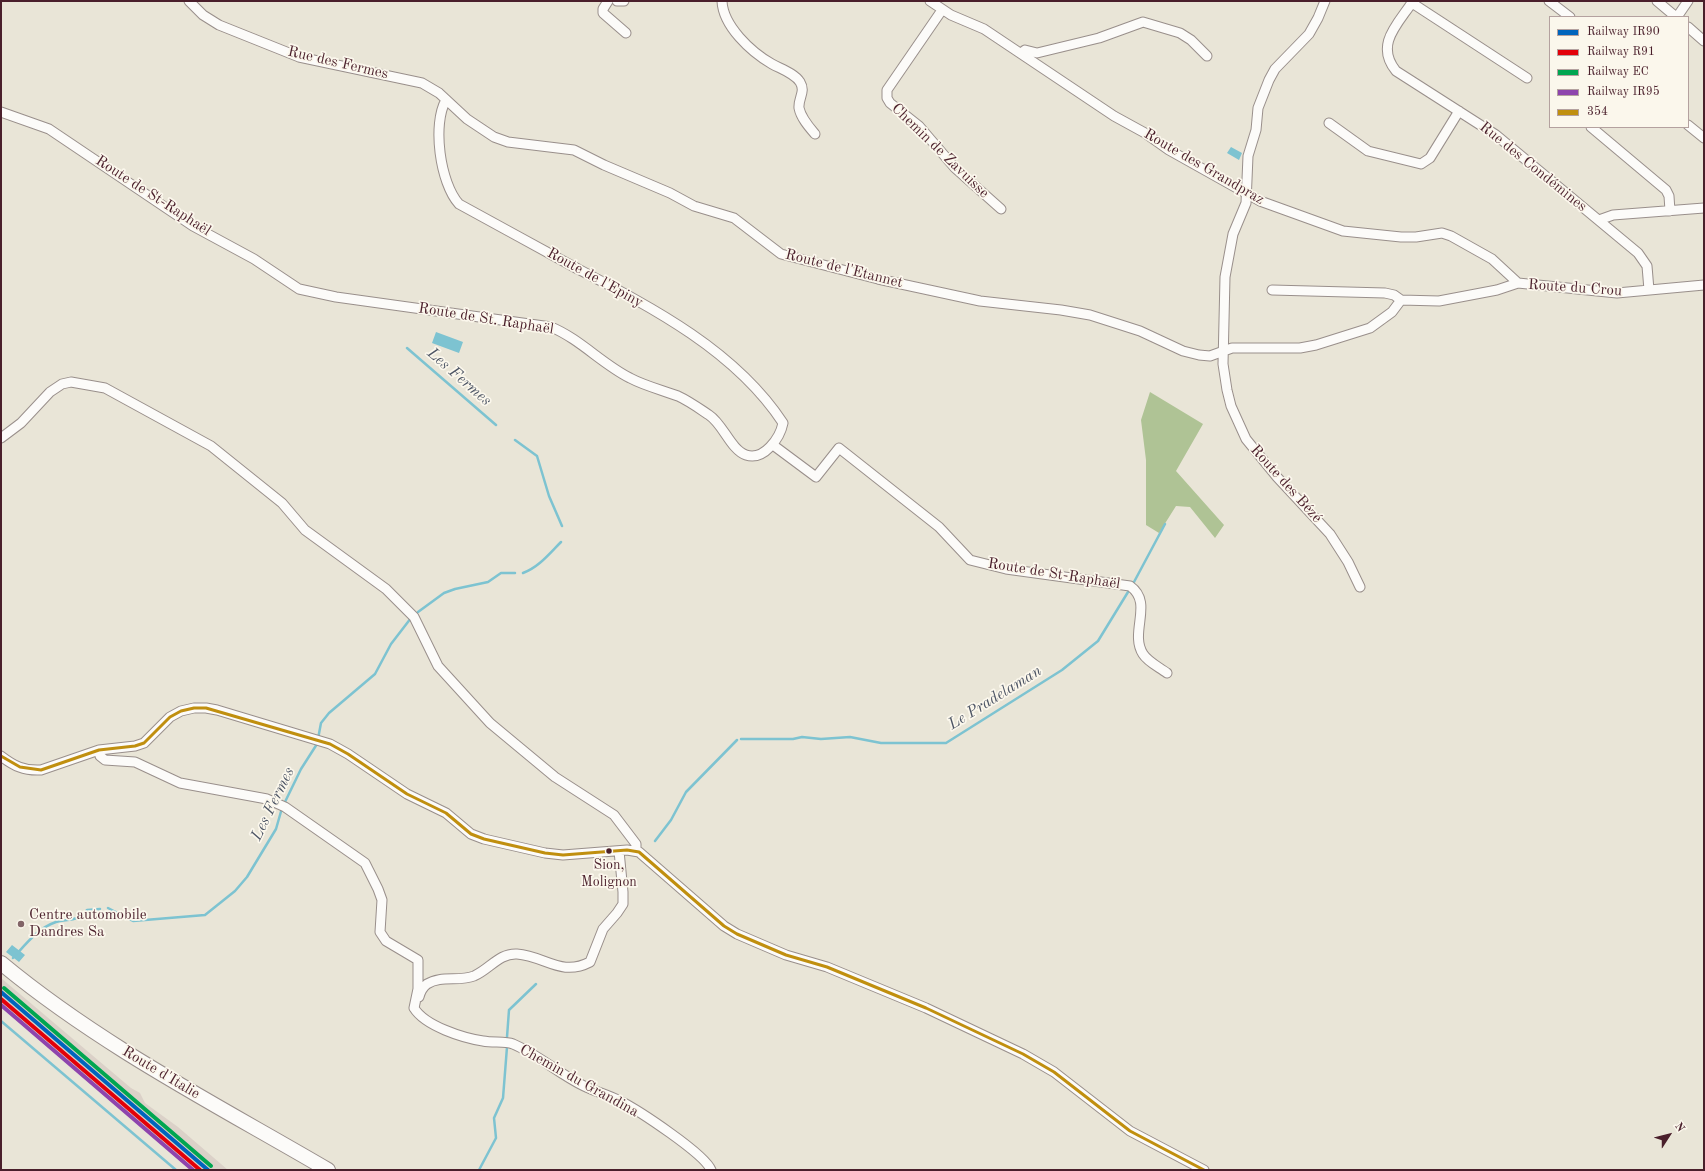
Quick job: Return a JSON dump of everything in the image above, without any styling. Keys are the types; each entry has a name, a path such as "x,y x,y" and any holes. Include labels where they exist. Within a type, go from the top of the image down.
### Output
{"main road":[{"name":"Route d'Italie","path":"1,964 56,1006 144,1064 328,1170"}],"street":[{"name":"Rue des Fermes","path":"189,1 203,15 219,25 278,49 332,65 422,83 432,88 446,100"},
{"path":"608,1 603,9 603,13 626,34"},
{"path":"617,1 624,1"},
{"path":"722,1 728,21 744,41 760,56 789,73 799,81 803,91 800,102 801,113 815,134"},
{"name":"Route des Grandpraz","path":"930,1 942,10 984,29 1114,116 1260,201 1343,231 1401,237 1416,237 1442,233 1451,236 1492,260 1518,283"},
{"name":"Route des Bézé","path":"1325,1 1309,34 1283,60 1269,80 1258,108 1256,130 1248,156 1246,203 1242,216 1233,234 1225,277 1223,364 1226,390 1246,439 1277,478 1330,534 1348,562 1360,588"},
{"path":"1549,1 1569,16"},
{"path":"1657,1 1675,16"},
{"path":"1677,16 1688,1"},
{"path":"1413,2 1527,78"},
{"name":"Rue des Condémines","path":"1413,2 1388,42 1388,60 1396,71 1496,135 1642,257 1647,266 1650,290"},
{"name":"Chemin de Zavuisse","path":"942,10 887,90 887,98 890,103 918,126 955,168 1001,209"},
{"path":"1021,53 1025,50 1037,53 1099,38 1143,22 1180,33 1191,40 1207,56"},
{"path":"1689,28 1704,41"},
{"name":"Route de l'Etannet","path":"446,100 467,119 494,137 508,142 574,150 604,165 670,193 694,206 734,218 775,251 789,257 980,301 1061,310 1090,315 1140,331 1183,351 1199,355 1210,356 1223,351"},
{"name":"Route de l'Epiny","path":"446,100 440,115 441,153 447,186 459,204 620,291 692,333 727,361 772,406 783,423 781,431 773,445"},
{"path":"1329,123 1368,151 1421,164 1430,158 1459,111"},
{"name":"Route de St-Raphaël","path":"1,112 49,129 193,226 254,259 299,289"},
{"path":"1689,126 1704,138"},
{"path":"1593,128 1666,190 1669,196 1670,211"},
{"path":"1599,220 1613,214 1704,208"},
{"name":"Route du Crou","path":"1272,290 1385,293 1394,295 1401,300 1439,301 1497,290 1518,283 1617,293 1704,285"},
{"name":"Route de St. Raphaël","path":"299,289 336,298 551,327 563,332 629,378 679,397 710,416 720,425 735,446 746,455 757,456 773,445"},
{"path":"1223,351 1240,348 1300,348 1331,341 1370,328 1392,312 1401,300"},
{"path":"1,438 21,423 50,392 62,384 71,382 105,388 211,446 282,503 305,530 386,589 414,617 438,666 490,723 555,777 614,815 636,844 636,851"},
{"name":"Route de St-Raphaël","path":"773,445 816,476 839,448 940,527 970,560 1006,570 1130,586 1137,593 1142,604 1138,641 1140,648 1148,660 1167,673"},
{"path":"1,756 16,767 36,771 99,750 135,746 144,742 170,717 194,708 211,709 319,740 348,754 407,794 446,813 467,831 477,837 545,853 563,855 636,851 674,881 724,926 737,934 786,955 827,967 902,998 1023,1054 1054,1072 1130,1131 1204,1170"},
{"path":"99,750 100,756 105,760 136,762 180,783 267,799 283,806 366,863 382,900 380,932 386,941 418,960 418,989 414,1008"},
{"path":"414,1008 421,991 426,985 438,980 474,976 505,956 518,954 569,969 580,967 590,962 603,929 618,913 623,904 624,892 619,851"},
{"name":"Chemin du Grandina","path":"414,1008 418,1014 432,1024 456,1034 482,1041 512,1043 546,1061 583,1086 620,1101 694,1151 708,1163 711,1170"}],"shaded area":[{"path":"1,978 131,1088 140,1093 145,1103 178,1127 228,1170 191,1170 1,1007"}],"green space":[{"path":"1150,392 1203,424 1176,471 1224,525 1215,538 1190,507 1176,506 1159,533 1146,525 1146,460 1141,420"}],"water":[{"path":"1231,147 1242,153 1239,160 1227,153"},
{"path":"436,332 463,342 459,353 432,343"},
{"path":"12,945 25,955 19,962 6,952"}],"waterway":[{"name":"Les Fermes","path":"407,348 496,425"},
{"name":"Les Fermes","path":"515,440 537,456 549,496 562,526"},
{"name":"Le Pradelaman","path":"1134,582 1165,524"},
{"name":"Les Fermes","path":"523,573 539,564 561,542"},
{"name":"Les Fermes","path":"418,612 444,593 455,589 488,582 501,573 515,573"},
{"name":"Le Pradelaman","path":"741,739 793,739 802,737 821,739 850,737 881,743 946,743 1062,670 1098,641 1128,592"},
{"name":"Les Fermes","path":"284,804 301,769 317,744 321,723 329,713 375,674 391,644 411,618"},
{"name":"Le Pradelaman","path":"655,841 671,820 686,792 737,740"},
{"name":"Les Fermes","path":"108,908 133,921 205,915 235,891 247,877 276,829 282,808"},
{"name":"Les Fermes","path":"13,958 44,928 56,922 77,918 84,914 87,910 100,909"},
{"name":"Le Pradelaman","path":"507,1037 509,1010 536,984"},
{"path":"1,1021 176,1170"},
{"name":"Le Pradelaman","path":"479,1170 496,1138 494,1118 503,1098 507,1047"}],"rail line":[{"name":"EC","path":"4,988 211,1166"},
{"name":"IR90","path":"1,992 208,1170"},
{"name":"R91","path":"1,999 200,1170"},
{"name":"IR95","path":"1,1005 193,1170"}],"transit line":[{"name":"354","path":"1,756 20,767 41,770 99,750 135,746 144,743 170,717 181,711 194,708 206,708 330,744 348,754 407,794 446,813 471,834 484,839 545,853 563,855 627,850 639,852 724,926 737,934 786,955 827,967 926,1008 1023,1054 1054,1072 1130,1131 1204,1170"}],"place":[{"name":"Sion, Molignon","path":"609,851"},
{"name":"Centre automobile Dandres Sa","path":"21,924"}]}
